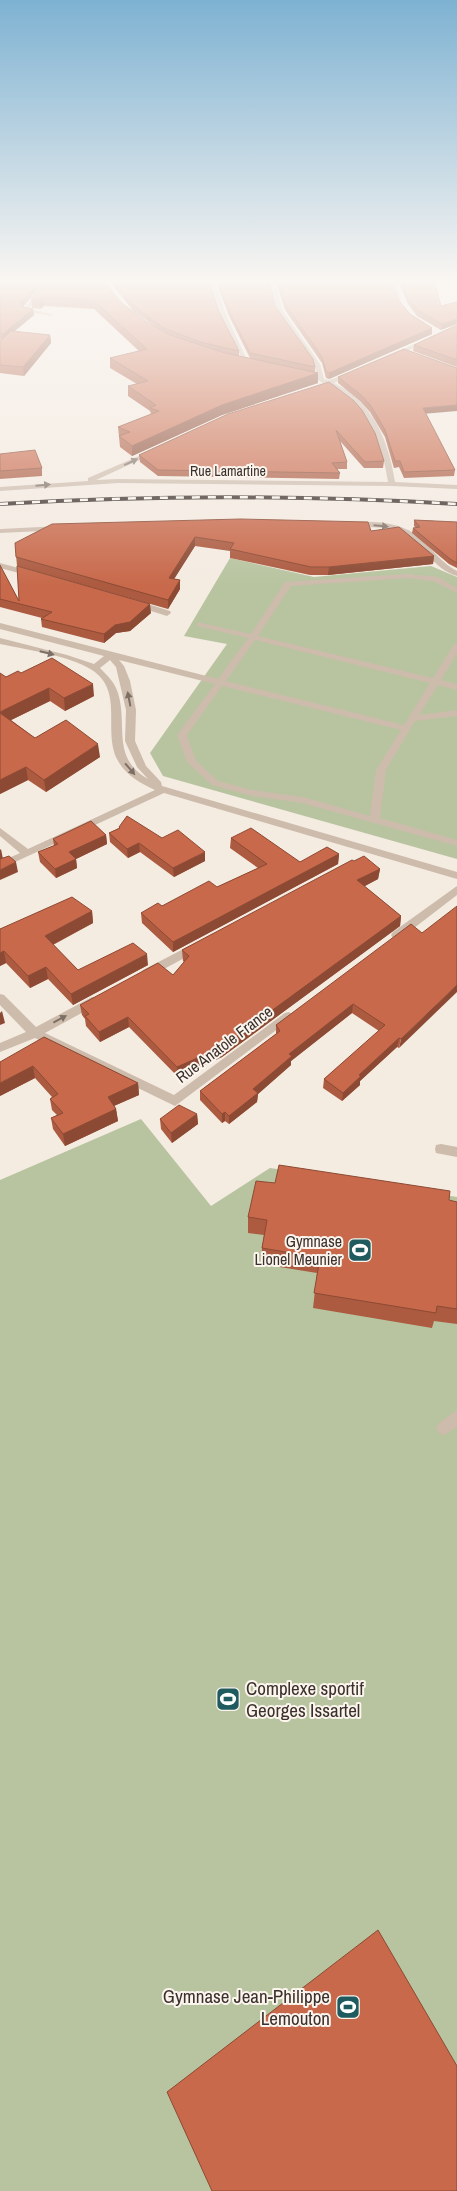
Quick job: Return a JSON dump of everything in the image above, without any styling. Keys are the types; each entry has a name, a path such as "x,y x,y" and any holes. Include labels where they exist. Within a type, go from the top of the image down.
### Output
{"street":[{"path":"322,380 348,394 365,410 377,429 390,462 392,484"},
{"path":"310,390 336,380"},
{"path":"87,483 158,449"},
{"name":"Rue Lamartine","path":"0,489 87,483 392,484 457,487"},
{"path":"344,525 402,530 411,534 440,565 457,574"},
{"path":"0,531 69,528"},
{"path":"0,565 46,578"},
{"path":"457,590 435,579 407,576 288,584 253,637 182,735 192,762 214,783 252,793 303,800 457,843"},
{"path":"130,602 167,613"},
{"path":"200,624 457,687"},
{"path":"2,628 407,729"},
{"path":"0,641 69,659 95,668 110,681 114,690 118,712 118,742 121,756 128,769 140,779 163,790 457,876"},
{"path":"375,819 381,770 457,646"},
{"path":"95,668 110,655"},
{"path":"110,655 120,666 125,681 131,710 130,741 142,766 163,790"},
{"path":"413,720 457,713"},
{"path":"0,866 163,790"},
{"path":"0,831 27,853"},
{"path":"362,858 374,851"},
{"path":"386,943 457,890"},
{"path":"138,977 207,940"},
{"path":"0,1048 35,1033 104,996"},
{"name":"Rue Anatole France","path":"0,998 35,1033 175,1101 300,1007"},
{"path":"441,1149 457,1152"},
{"path":"444,1428 457,1417"}],"green space":[{"path":"230,558 314,577 431,566 457,577 457,859 163,776 150,753 227,644 184,636"},
{"name":"Complexe sportif Georges Issartel","path":"141,1119 211,1206 270,1168 457,1197 457,2191 0,2191 0,1180"}],"building":[{"path":"296,380 222,405 132,446 119,436 130,432 118,427 159,411 150,408 156,405 128,386 148,381"},
{"path":"342,380 457,380 457,405 423,408 455,470 404,472 400,461 395,461 385,430 371,406 361,395"},
{"path":"329,382 353,400 362,410 375,433 384,461 365,462 336,430 347,462 332,463 340,473 158,470 139,455 228,414"},
{"path":"35,450 42,468 0,471 0,454"},
{"path":"240,519 368,522 371,531 399,527 434,556 329,567 311,567 230,549 234,543 195,537 169,578 180,580 168,600 16,557 15,543 52,524"},
{"path":"414,520 457,522 457,563 413,528 420,527"},
{"path":"0,565 19,601 17,566 150,604 130,622 115,625 104,634 41,619 52,612 0,599"},
{"path":"52,658 93,684 64,698 49,688 0,712 0,673 6,677 18,671 21,673"},
{"path":"0,713 35,738 66,720 98,744 44,780 26,767 0,780"},
{"path":"127,816 162,838 178,830 205,852 173,868 139,843 127,849 109,833 120,828"},
{"path":"91,821 106,835 69,852 76,859 55,869 38,852 58,844 53,839"},
{"path":"251,828 300,862 327,847 339,854 173,942 141,913 158,903 162,906 209,881 217,887 267,864 231,838"},
{"path":"9,856 16,862 0,870 0,859"},
{"path":"364,856 380,869 357,880 401,916 222,1047 177,1067 128,1017 99,1032 85,1016 89,1014 80,1005 158,963 173,975 189,956 182,950 352,860 354,861"},
{"path":"72,897 92,911 45,936 78,970 133,943 147,954 71,994 46,967 28,976 4,951 0,953 0,929"},
{"path":"457,906 457,985 401,1039 399,1038 359,1075 361,1076 343,1093 324,1079 385,1025 353,1004 289,1054 292,1056 253,1089 258,1093 229,1116 225,1112 222,1114 200,1091 280,1031 276,1025 411,924 422,933"},
{"path":"44,1037 138,1083 108,1097 116,1109 63,1134 51,1118 63,1113 50,1099 58,1094 33,1066 0,1083 0,1062"},
{"path":"179,1105 197,1114 171,1133 160,1119"},
{"name":"Gymnase Lionel Meunier","path":"279,1165 450,1191 449,1200 457,1202 457,1309 437,1306 436,1313 314,1293 320,1258 262,1248 267,1220 248,1217 256,1181 275,1183"},
{"name":"Gymnase Jean-Philippe Lemouton","path":"378,1930 457,2066 457,2191 212,2191 167,2092"}],"railway":[{"path":"0,504 228,497 343,499 457,504"}],"place":[{"name":"Gymnase Lionel Meunier","path":"360,1250"},
{"name":"Complexe sportif Georges Issartel","path":"228,1699"},
{"name":"Gymnase Jean-Philippe Lemouton","path":"348,2007"}]}
